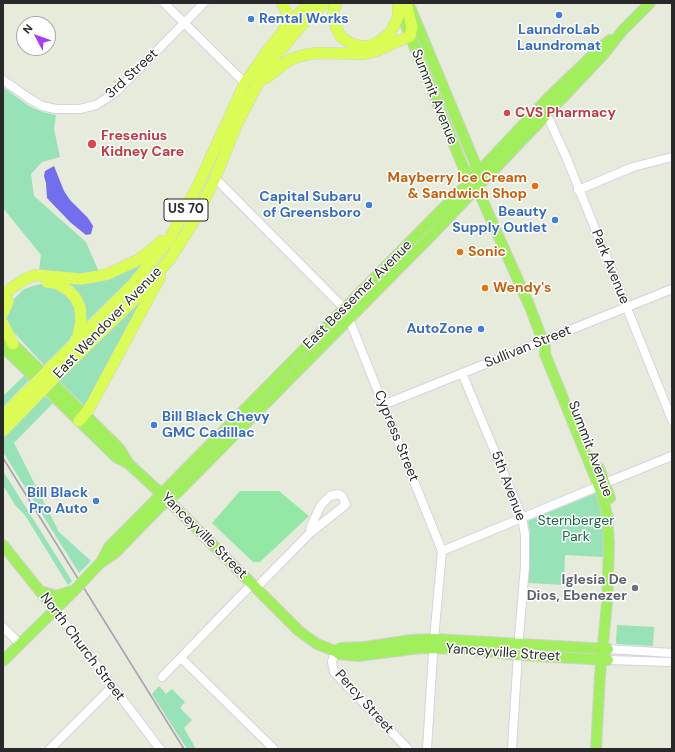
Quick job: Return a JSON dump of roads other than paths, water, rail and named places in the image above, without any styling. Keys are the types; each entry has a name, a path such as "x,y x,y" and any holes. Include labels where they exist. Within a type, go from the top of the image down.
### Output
{"highway":[{"path":"282,3 287,12 284,30"},
{"name":"East Wendover Avenue","path":"56,369 77,342 133,284 169,240 198,186 245,83 284,30 309,3"},
{"name":"East Wendover Avenue","path":"4,429 30,396 56,369 137,297 170,259 196,218 256,87 280,51 300,27 324,3"},
{"path":"336,3 333,19 341,37 350,43 359,46 370,46 380,41 391,32 402,4"},
{"path":"256,87 291,59 317,53 362,54 376,51 410,36 412,27 402,4"},
{"path":"245,83 249,92 246,107"},
{"path":"3,313 5,302 13,287 25,279 36,275 64,278 94,278 125,267 138,260 154,248 181,220"},
{"path":"82,418 90,409 170,259"},
{"path":"5,302 25,287 34,283 45,281 56,283 68,290 75,297 80,307 81,322 77,342"},
{"path":"3,324 8,345"},
{"name":"East Wendover Avenue","path":"3,416 30,396"}],"main road":[{"name":"East Bessemer Avenue","path":"3,662 99,564 115,553 165,497 378,274 475,181 547,115 603,55 623,30 650,3"},
{"name":"Summit Avenue","path":"402,4 475,162 475,181 530,307 544,344 550,351 556,363 602,485 609,529 605,649 596,749"},
{"name":"East Bessemer Avenue","path":"165,497 378,291 475,181 501,148 601,46 623,30"},
{"name":"Summit Avenue","path":"410,36 466,174 475,181"},
{"path":"560,101 569,85 568,78"},
{"path":"547,115 546,106 556,91"},
{"path":"471,154 488,156 501,148"},
{"name":"Yanceyville Street","path":"3,334 8,345 82,418 116,457 129,464 165,497 305,637 317,644 335,650 341,648 365,647 411,640 434,644 518,649 605,649"},
{"name":"North Church Street","path":"3,545 55,610"},
{"path":"40,591 56,596 74,590"},
{"name":"Yanceyville Street","path":"518,649 604,660"},
{"name":"Summit Avenue","path":"602,749 604,660"}],"street":[{"path":"164,3 245,83"},
{"name":"3rd Street","path":"3,80 42,106 56,109 80,109 96,105 116,92 204,3"},
{"name":"Park Avenue","path":"547,115 567,159 578,190 672,420"},
{"path":"578,190 633,167 672,157"},
{"name":"Cypress Street","path":"215,178 345,309 442,551 427,749"},
{"path":"378,274 380,280 378,291"},
{"name":"Sullivan Street","path":"383,405 462,373 544,344 626,307 672,289"},
{"name":"5th Avenue","path":"462,373 522,517 525,535 526,566 518,649 512,749"},
{"path":"442,551 672,456"},
{"path":"162,677 310,533 346,504 342,496 338,494 330,496 326,499 316,512 310,533"},
{"name":"North Church Street","path":"55,610 160,749"},
{"path":"3,627 20,644"},
{"name":"Yanceyville Street","path":"605,649 672,652"},
{"name":"Percy Street","path":"335,650 332,662 334,672 407,749"},
{"path":"181,658 274,749"},
{"name":"Yanceyville Street","path":"604,660 672,662"},
{"path":"50,749 112,687"}],"railway":[{"path":"3,458 184,749"}],"place":[{"name":"LaundroLab Laundromat","path":"559,15"},
{"name":"Rental Works","path":"251,19"},
{"name":"CVS Pharmacy","path":"507,113"},
{"name":"Fresenius Kidney Care","path":"92,144"},
{"name":"Mayberry Ice Cream & Sandwich Shop","path":"535,186"},
{"name":"Capital Subaru of Greensboro","path":"369,205"},
{"name":"Beauty Supply Outlet","path":"555,220"},
{"name":"Sonic","path":"460,252"},
{"name":"Wendy's","path":"485,288"},
{"name":"AutoZone","path":"481,329"},
{"name":"Bill Black Chevy GMC Cadillac","path":"154,425"},
{"name":"Bill Black Pro Auto","path":"96,501"},
{"name":"Iglesia De Dios, Ebenezer","path":"635,588"}],"park label":[{"name":"Sternberger Park","path":"576,530"}]}
